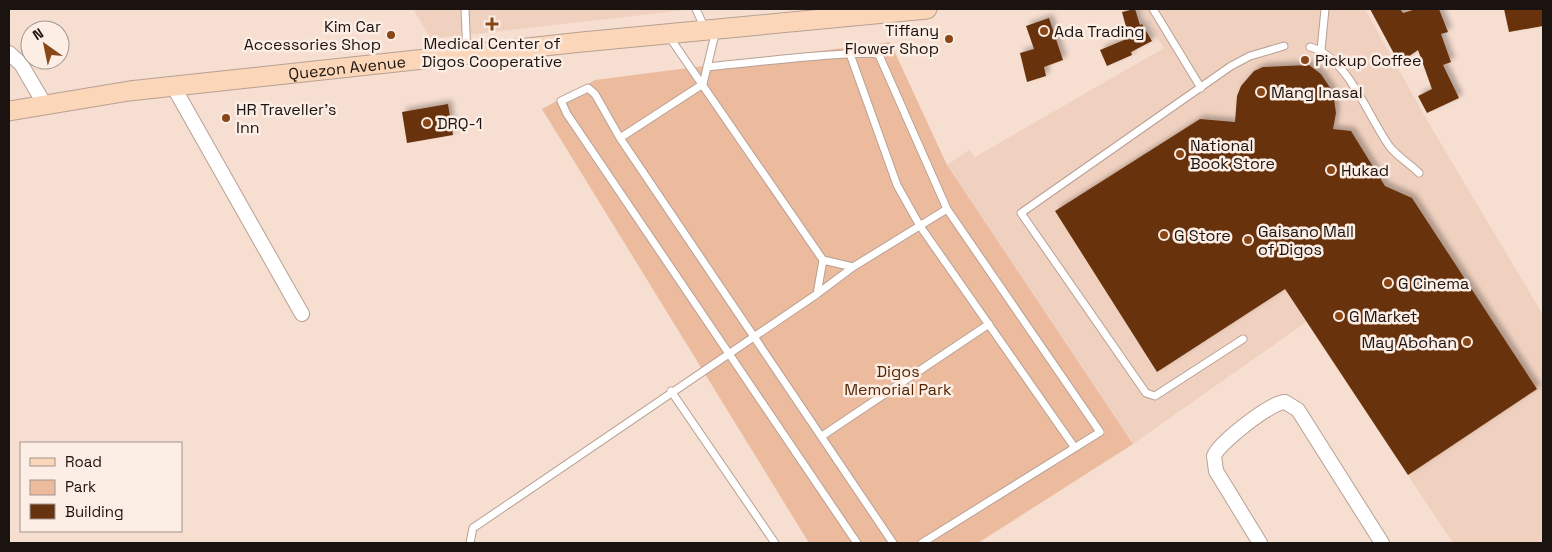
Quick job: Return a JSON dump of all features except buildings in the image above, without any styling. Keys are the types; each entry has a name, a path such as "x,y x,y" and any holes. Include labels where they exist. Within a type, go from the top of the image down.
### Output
{"main road":[{"name":"Quezon Avenue","path":"9,111 129,91 173,86 893,10 927,9"}],"street":[{"path":"9,53 21,64 45,105"},
{"path":"173,86 302,314"},
{"path":"1260,543 1216,471 1214,456 1222,444 1273,406 1285,402 1298,410 1382,543"}],"lane":[{"path":"465,9 467,55"},
{"path":"620,138 703,84 711,30 696,9"},
{"path":"1153,9 1201,88"},
{"path":"1320,50 1325,9"},
{"path":"668,35 822,260 816,294"},
{"path":"1243,339 1156,396 1146,393 1021,213 1250,56 1284,46"},
{"path":"1310,47 1320,50 1335,61 1391,147 1419,172"},
{"path":"707,67 875,52 879,55 947,209 1100,432 922,543"},
{"path":"850,54 897,185 920,226 1075,448"},
{"path":"857,543 567,114 561,101 588,88 592,89 620,138 893,543"},
{"path":"470,543 473,528 728,352 816,294 853,266 947,209"},
{"path":"822,260 853,266"},
{"path":"822,436 989,324"},
{"path":"671,391 775,543"}],"shaded area":[{"name":"Medical Center of Digos Cooperative","path":"413,9 694,9 431,39"},
{"name":"Gaisano Mall of Digos","path":"1140,9 1365,9 1428,122 1543,315 1543,543 1453,543 1306,322 1133,444 947,165 969,150 975,157 1164,48"}],"green space":[{"name":"Digos Memorial Park","path":"890,42 947,165 1133,444 978,543 809,543 542,109 595,80"}],"place":[{"name":"Medical Center of Digos Cooperative","path":"492,24"},
{"name":"Ada Trading","path":"1044,31"},
{"name":"Kim Car Accessories Shop","path":"391,35"},
{"name":"Tiffany Flower Shop","path":"949,39"},
{"name":"Pickup Coffee","path":"1305,60"},
{"name":"Mang Inasal","path":"1261,92"},
{"name":"HR Traveller's Inn","path":"226,118"},
{"name":"DRQ-1","path":"427,123"},
{"name":"National Book Store","path":"1180,154"},
{"name":"Hukad","path":"1331,170"},
{"name":"G Store","path":"1164,235"},
{"name":"Gaisano Mall of Digos","path":"1248,240"},
{"name":"G Cinema","path":"1388,283"},
{"name":"G Market","path":"1339,316"},
{"name":"May Abohan","path":"1467,342"}]}
